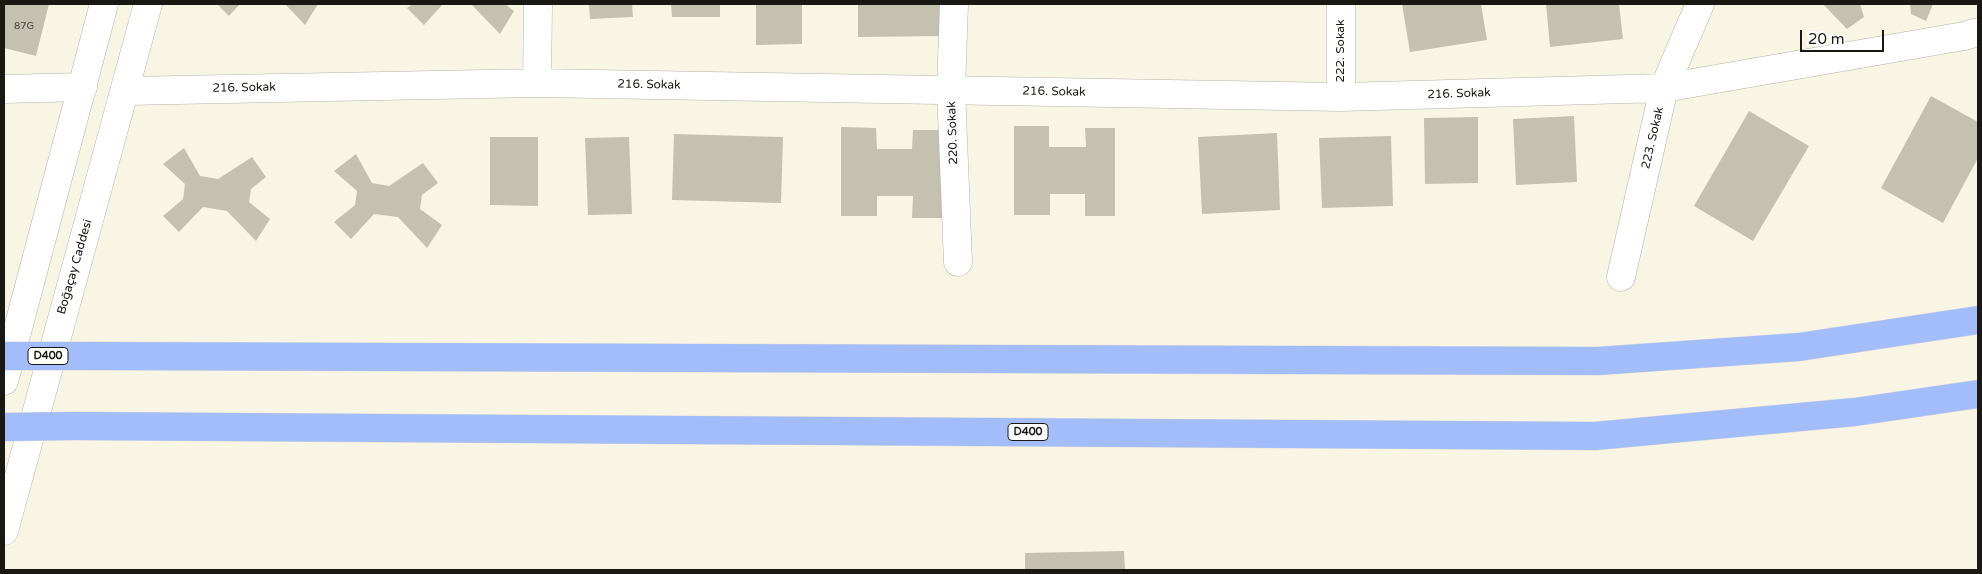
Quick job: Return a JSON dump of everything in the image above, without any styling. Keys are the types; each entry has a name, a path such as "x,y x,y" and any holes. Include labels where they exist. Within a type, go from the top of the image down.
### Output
{"highway":[{"name":"D400","path":"4,356 1598,361 1799,348 1978,320"},
{"name":"D400","path":"4,427 1595,436 1855,412 1978,394"}],"street":[{"path":"4,381 104,4"},
{"name":"Boğaçay Caddesi","path":"4,531 148,4"},
{"path":"536,82 538,4"},
{"name":"220. Sokak","path":"954,4 951,90 958,262"},
{"name":"222. Sokak","path":"1341,4 1341,97"},
{"name":"223. Sokak","path":"1621,277 1664,88 1700,4"},
{"name":"216. Sokak","path":"125,91 536,82 1341,97 1664,88 1978,32"},
{"path":"4,89 83,87"}],"building":[{"path":"4,4 49,4 36,56 4,48"},
{"path":"217,4 240,4 229,16"},
{"path":"285,4 318,4 305,25"},
{"path":"413,4 443,4 424,25 407,8"},
{"path":"471,4 505,4 514,11 500,34"},
{"path":"589,4 632,4 633,17 590,19"},
{"path":"671,4 720,4 720,17 672,17"},
{"path":"756,4 802,4 802,44 756,45"},
{"path":"858,4 942,4 942,36 858,37"},
{"path":"1402,4 1481,4 1487,40 1410,52"},
{"path":"1546,4 1619,4 1623,39 1550,47"},
{"path":"1823,4 1860,4 1864,17 1847,29"},
{"path":"1910,4 1933,4 1926,21 1911,14"},
{"path":"1931,96 1978,122 1978,158 1943,223 1881,188"},
{"path":"1749,111 1809,146 1753,241 1694,206"},
{"path":"1574,116 1577,182 1516,185 1513,119"},
{"path":"1478,117 1478,183 1425,184 1424,118"},
{"path":"1014,126 1049,126 1049,147 1086,147 1085,128 1115,128 1115,216 1085,216 1085,194 1050,194 1050,215 1014,215"},
{"path":"841,127 876,128 877,149 912,149 913,130 942,130 942,218 912,218 913,196 877,196 877,216 841,216"},
{"path":"1277,133 1280,210 1202,214 1198,137"},
{"path":"674,134 783,137 781,203 672,200"},
{"path":"1391,136 1393,206 1322,208 1319,138"},
{"path":"490,137 538,137 538,206 490,205"},
{"path":"629,137 632,214 588,215 585,138"},
{"path":"184,148 200,176 218,179 252,157 266,177 251,189 249,202 270,219 256,241 227,211 203,207 179,232 163,216 183,199 185,184 163,164"},
{"path":"356,154 372,183 389,186 423,163 438,183 422,195 420,209 442,225 427,248 398,217 374,214 351,239 334,222 355,205 357,191 334,171"},
{"path":"1124,551 1125,570 1025,570 1025,553"}]}
